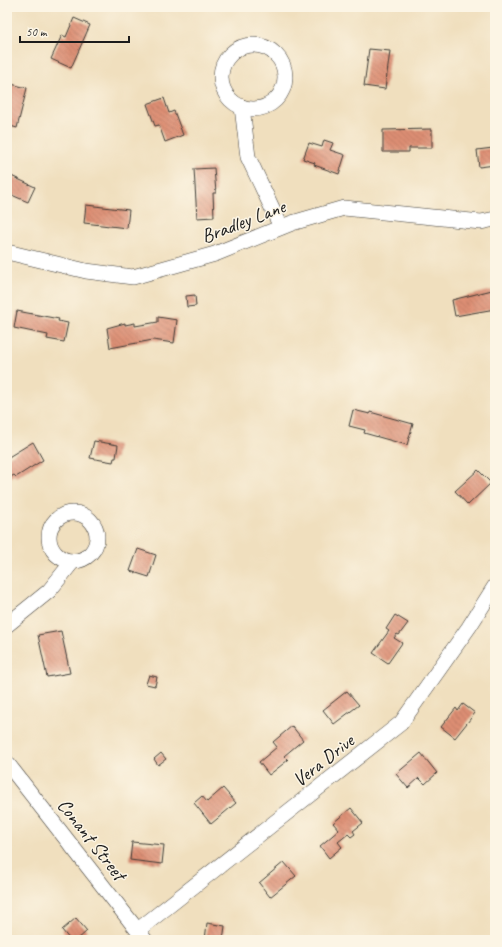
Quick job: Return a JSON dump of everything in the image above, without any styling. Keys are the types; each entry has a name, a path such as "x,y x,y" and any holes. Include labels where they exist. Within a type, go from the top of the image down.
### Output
{"street":[{"path":"258,45 268,49 279,59 285,74 284,84 280,94 272,102 263,107 253,109 242,107 233,102 226,94 222,85 221,75 224,65 233,53 247,46 258,45"},
{"path":"242,107 248,157 281,227"},
{"name":"Bradley Lane","path":"7,252 86,271 133,277 215,254 281,227 344,208 481,222 495,219"},
{"path":"7,625 49,591 65,573 73,561"},
{"name":"Vera Drive","path":"142,935 401,723 469,627 495,586"},
{"name":"Conant Street","path":"7,763 142,935"}],"building":[{"path":"74,18 90,25 71,68 51,59 62,35 66,37"},
{"path":"369,49 390,51 385,89 364,86"},
{"path":"11,84 27,88 17,128 7,125 7,100"},
{"path":"164,98 169,113 174,111 183,135 165,142 159,125 155,126 147,104"},
{"path":"432,129 432,148 409,148 409,152 383,152 383,130"},
{"path":"492,139 495,139 495,165 479,167 477,150 493,148"},
{"path":"324,140 333,143 330,150 345,155 339,174 314,165 315,163 303,159 309,143 322,147"},
{"path":"214,168 216,193 213,193 214,217 197,218 194,169"},
{"path":"7,174 35,187 28,202 7,193"},
{"path":"86,205 129,210 127,228 84,223"},
{"path":"492,290 495,309 455,316 452,300"},
{"path":"195,295 196,306 187,307 186,296"},
{"path":"17,311 59,319 58,321 68,323 64,342 47,339 48,335 14,328"},
{"path":"158,317 177,320 174,343 153,340 110,348 107,328 125,323 125,325 135,323 135,326 158,322"},
{"path":"353,410 370,414 370,412 413,424 407,445 364,433 365,430 349,426"},
{"path":"94,441 118,445 116,458 114,458 113,462 90,458"},
{"path":"33,442 43,460 16,477 14,475 7,479 7,458"},
{"path":"478,470 491,483 468,505 455,491"},
{"path":"138,549 156,555 149,577 130,571"},
{"path":"395,615 408,623 399,635 397,634 394,638 402,643 388,663 373,653 389,631 386,629"},
{"path":"61,631 70,673 47,677 38,635"},
{"path":"149,675 157,677 155,686 146,684"},
{"path":"347,691 359,705 334,724 323,710"},
{"path":"463,704 475,713 455,738 441,727 456,708 458,711"},
{"path":"292,726 303,740 284,756 288,760 269,775 259,762 277,747 273,742"},
{"path":"161,753 166,759 158,765 154,759"},
{"path":"421,753 437,773 425,784 419,778 408,788 396,774"},
{"path":"223,788 236,803 211,824 194,803 202,796 207,802"},
{"path":"351,808 363,823 353,831 355,834 351,837 348,834 338,842 342,847 329,858 320,846 339,830 333,823"},
{"path":"132,842 164,845 162,864 130,860"},
{"path":"284,862 296,876 270,897 259,883"},
{"path":"76,918 87,931 77,940 70,940 62,930"},
{"path":"207,923 225,926 223,940 205,940"}]}
